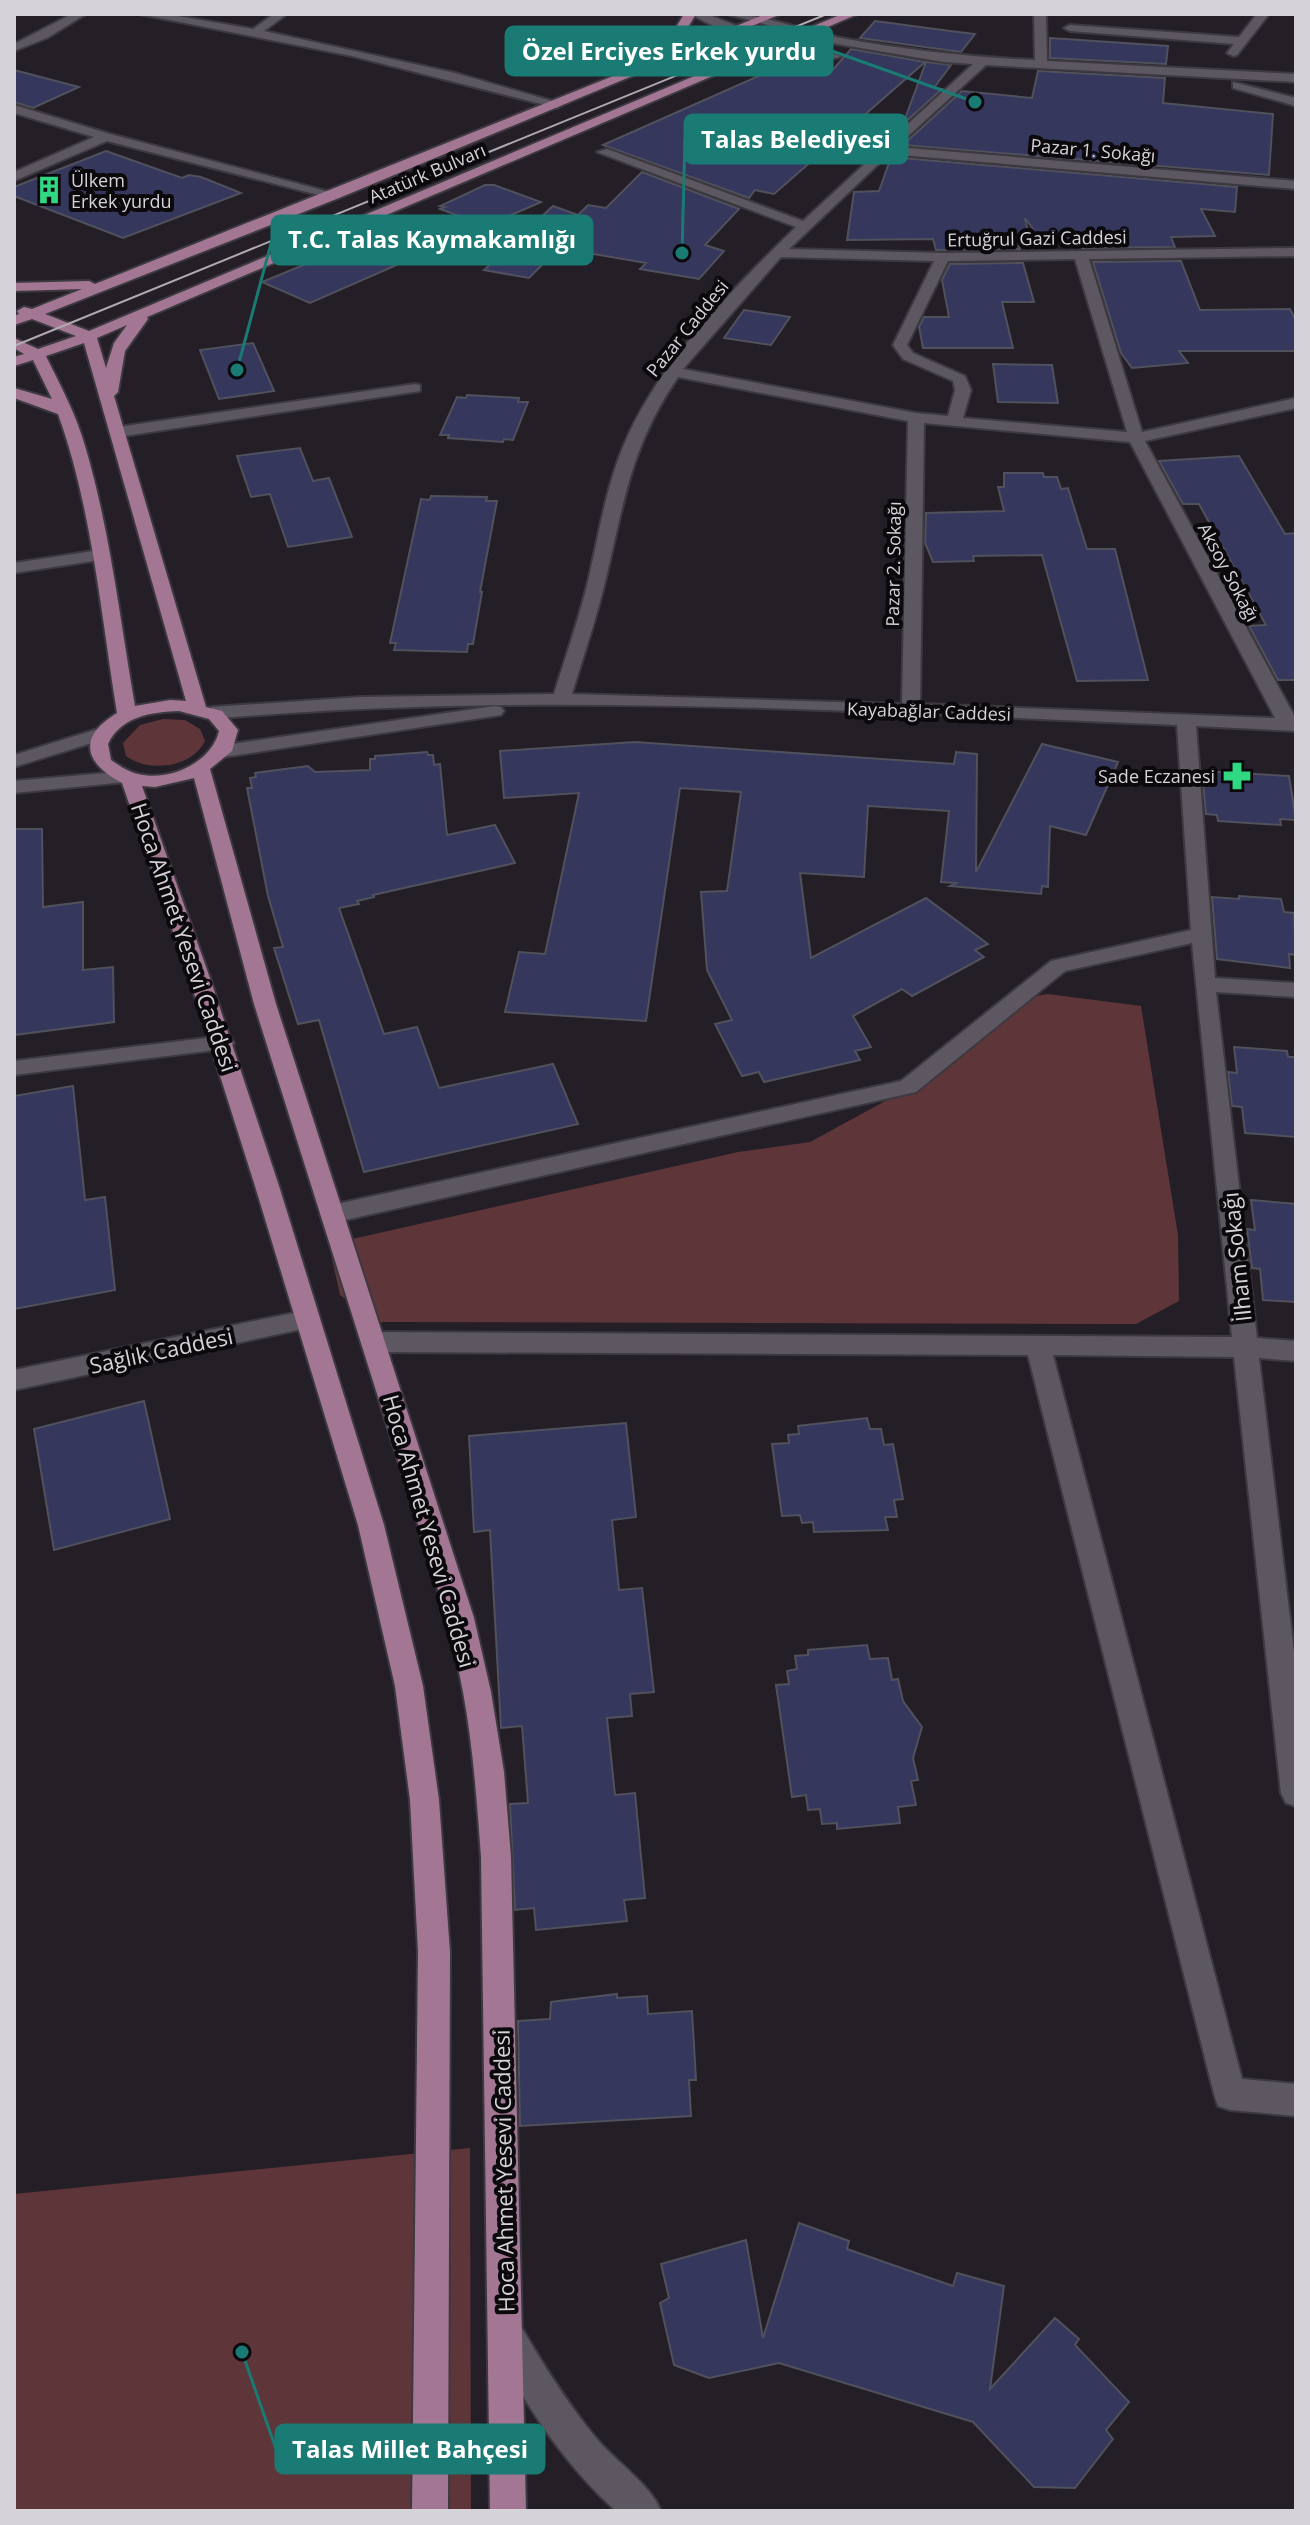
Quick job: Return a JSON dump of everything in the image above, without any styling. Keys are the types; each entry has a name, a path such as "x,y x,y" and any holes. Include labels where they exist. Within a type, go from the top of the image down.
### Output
{"main road":[{"path":"662,61 690,14"},
{"name":"Atatürk Bulvarı","path":"14,321 334,195 775,14"},
{"name":"Atatürk Bulvarı","path":"14,362 89,336 852,14"},
{"path":"826,25 837,41"},
{"path":"14,287 111,284"},
{"path":"14,308 89,336 204,710 228,730 229,740 224,751 201,770 165,780 129,777 104,764 99,754 98,743 104,733 127,715 162,706 204,710"},
{"path":"109,402 112,364 120,344 126,332 153,309"},
{"path":"14,342 38,355 77,446 100,555 127,715"},
{"path":"14,393 46,402 65,412"},
{"name":"Hoca Ahmet Yesevi Caddesi","path":"201,770 265,1004 460,1618 477,1692 489,1772 501,2004 508,2511"},
{"name":"Hoca Ahmet Yesevi Caddesi","path":"129,777 223,1043 308,1319 386,1581 412,1702 425,1790 434,1952 430,2511"}],"street":[{"path":"14,48 43,36 80,14"},
{"path":"145,14 257,31 443,72 557,104"},
{"path":"257,31 281,14"},
{"path":"698,14 732,32 774,46 845,57"},
{"path":"733,14 837,41 981,63"},
{"path":"1040,14 1041,66"},
{"path":"1226,75 1231,55 1263,14"},
{"path":"1070,28 1242,41"},
{"path":"28,32 43,36"},
{"path":"859,59 1296,78"},
{"name":"Pazar Caddesi","path":"561,701 596,583 615,491 639,429 674,372 716,319 778,253 981,63"},
{"path":"1196,74 1296,102"},
{"path":"14,109 106,137 334,195"},
{"path":"14,177 106,137"},
{"name":"Pazar 1. Sokağı","path":"887,150 1296,185"},
{"path":"603,152 805,226"},
{"path":"1291,252 1296,233"},
{"name":"Ertuğrul Gazi Caddesi","path":"778,253 943,257 1291,252"},
{"name":"Aksoy Sokağı","path":"1081,255 1136,438 1292,725"},
{"path":"943,257 900,345 908,356 960,379 963,390 954,421"},
{"path":"674,372 916,418 1136,438 1296,403"},
{"path":"118,432 415,388"},
{"name":"Pazar 2. Sokağı","path":"911,710 916,418"},
{"path":"14,568 100,555"},
{"name":"Kayabağlar Caddesi","path":"204,710 409,699 561,701 911,710 1292,725"},
{"name":"Kayabağlar Caddesi","path":"224,751 561,701"},
{"name":"İlham Sokağı","path":"1186,720 1206,984 1296,1793"},
{"path":"14,761 104,733"},
{"path":"14,787 129,777"},
{"path":"332,1214 908,1087 1058,966 1202,934"},
{"path":"1206,984 1296,990"},
{"path":"14,1068 223,1043"},
{"name":"Sağlık Caddesi","path":"14,1380 308,1319"},
{"path":"373,1342 1246,1347 1296,1351"},
{"path":"1038,1346 1230,2094 1296,2100"},
{"path":"505,2332 534,2385 569,2437 611,2483 643,2511"}],"shaded area":[{"path":"163,719 185,720 200,729 205,741 199,750 180,762 157,766 146,765 126,756 123,743 140,725"},
{"path":"1048,994 1141,1006 1178,1235 1179,1301 1136,1324 378,1322 340,1295 332,1259 339,1242 738,1152 810,1142 955,1063 1015,1000"},
{"path":"470,2148 471,2511 14,2511 14,2194"}],"building":[{"path":"875,21 975,34 961,52 860,38"},
{"path":"1050,38 1168,46 1166,64 1050,58"},
{"path":"851,49 925,62 774,194 755,190 749,198 603,145 790,62 829,74"},
{"path":"926,62 951,65 934,88 942,89 903,124"},
{"path":"14,70 79,87 33,108 14,102"},
{"path":"1038,71 1165,78 1163,103 1273,114 1269,175 903,145 962,91 1032,98"},
{"path":"106,151 182,178 189,175 201,177 241,193 123,238 14,196 14,187"},
{"path":"891,157 1237,187 1235,212 1201,209 1215,236 1171,237 1175,247 1082,248 1080,241 1042,241 1025,218 1030,241 1017,241 1020,249 936,250 933,239 847,240 854,192 879,191"},
{"path":"642,172 739,209 705,245 724,251 699,279 640,269 646,263 559,248 529,278 484,270 553,206 578,215 588,205 606,208"},
{"path":"485,185 494,185 541,202 486,226 440,209 445,207 440,206"},
{"path":"362,241 408,260 310,303 262,282"},
{"path":"1181,261 1200,310 1290,309 1296,321 1296,351 1179,351 1188,363 1132,368 1121,353 1093,262"},
{"path":"1023,263 1034,302 1002,302 1013,348 923,348 919,327 924,317 949,317 942,280 950,264"},
{"path":"744,310 790,317 771,345 724,338"},
{"path":"253,343 274,391 219,399 200,350"},
{"path":"993,364 1052,365 1058,403 998,402"},
{"path":"467,395 519,398 518,402 528,402 513,440 504,439 503,442 440,435 457,397 466,398"},
{"path":"300,448 313,481 329,478 352,537 288,547 270,494 251,497 237,456"},
{"path":"1239,456 1285,534 1296,533 1296,680 1278,680 1249,626 1266,625 1199,504 1183,504 1159,461"},
{"path":"1004,473 1043,473 1044,477 1057,477 1061,489 1068,488 1087,549 1115,549 1148,680 1077,681 1042,555 973,556 974,561 933,562 925,543 926,513 1004,511 998,487 1004,487"},
{"path":"431,496 487,497 486,501 497,501 473,644 468,644 467,652 394,650 396,643 390,643 421,499 430,500"},
{"path":"635,742 954,764 956,752 977,754 976,872 1042,744 1118,762 1086,835 1050,826 1048,887 1042,886 1041,894 950,886 956,883 941,882 949,811 868,806 864,877 800,873 811,958 926,898 988,944 975,950 984,957 912,996 902,989 853,1016 871,1047 855,1051 860,1060 764,1082 759,1072 742,1076 715,1024 732,1020 707,970 701,892 727,891 741,792 680,788 646,1021 505,1012 519,952 545,954 579,793 504,798 500,751"},
{"path":"427,752 433,755 434,765 440,764 447,835 495,825 515,863 373,895 357,901 359,904 339,908 384,1034 417,1027 439,1088 553,1064 578,1124 364,1172 319,1020 298,1024 274,948 283,947 268,896 247,788 252,788 250,778 256,777 255,773 308,766 315,772 370,770 370,759 375,759 375,756"},
{"path":"1202,771 1289,776 1296,820 1280,819 1281,825 1218,821 1217,815 1206,814"},
{"path":"14,829 42,829 43,907 83,902 83,970 113,967 114,1022 14,1035"},
{"path":"1239,896 1281,899 1284,912 1294,913 1296,955 1289,954 1290,968 1217,959 1212,897 1239,899"},
{"path":"1234,1047 1287,1051 1288,1057 1296,1057 1296,1137 1245,1133 1242,1107 1232,1106 1228,1072 1237,1073"},
{"path":"73,1086 85,1200 105,1197 115,1290 14,1309 14,1096"},
{"path":"1251,1200 1296,1204 1296,1302 1263,1300 1260,1269 1252,1268 1247,1229 1255,1230"},
{"path":"144,1401 170,1519 54,1550 34,1429"},
{"path":"867,1418 870,1429 881,1429 884,1445 893,1444 903,1499 894,1500 897,1517 885,1517 888,1530 814,1532 813,1522 802,1523 800,1515 782,1516 772,1444 789,1443 788,1435 799,1434 798,1426"},
{"path":"626,1423 636,1517 612,1520 619,1590 642,1588 654,1692 630,1694 632,1716 607,1718 615,1795 635,1793 645,1898 624,1900 627,1921 536,1930 534,1908 515,1910 510,1804 528,1803 522,1726 501,1728 490,1530 474,1532 469,1436"},
{"path":"867,1645 870,1659 888,1658 892,1680 898,1679 903,1701 922,1727 913,1758 918,1780 911,1781 916,1805 898,1807 900,1823 837,1829 837,1823 822,1824 820,1809 808,1810 806,1795 792,1797 776,1685 789,1684 787,1671 797,1669 795,1656 808,1655 808,1650"},
{"path":"617,1994 617,1998 647,1996 648,2014 692,2011 696,2080 689,2080 691,2116 520,2126 518,2021 550,2019 551,2002"},
{"path":"799,2223 849,2241 847,2249 953,2286 957,2273 1004,2286 990,2389 1055,2318 1079,2339 1075,2345 1129,2402 1106,2430 1113,2439 1075,2488 1034,2487 973,2422 779,2363 709,2378 674,2365 660,2303 669,2298 661,2264 746,2240 763,2338"}],"tram line":[{"path":"14,346 827,14"}],"place":[{"name":"Özel Erciyes Erkek yurdu","path":"975,102"},
{"name":"Ülkem Erkek yurdu","path":"49,190"},
{"name":"Talas Belediyesi","path":"682,253"},
{"name":"T.C. Talas Kaymakamlığı","path":"237,370"},
{"name":"Sade Eczanesi","path":"1237,776"},
{"name":"Talas Millet Bahçesi","path":"242,2352"}]}
